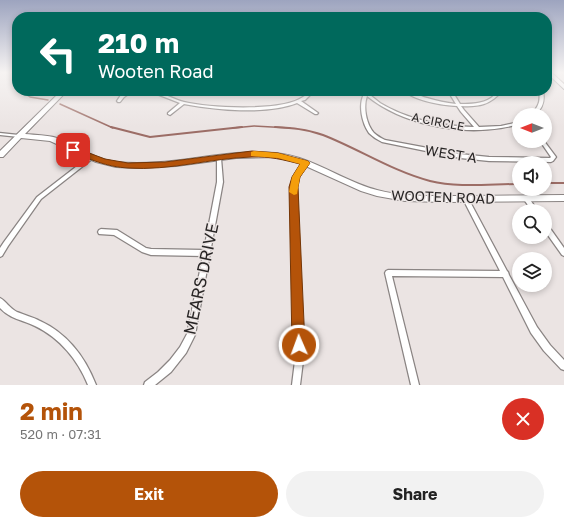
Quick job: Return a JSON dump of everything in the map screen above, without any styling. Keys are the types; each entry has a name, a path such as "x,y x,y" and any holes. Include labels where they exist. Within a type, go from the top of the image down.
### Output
{"street":[{"path":"0,154 59,96"},
{"path":"119,101 122,96"},
{"path":"164,96 183,103 215,107 267,108 285,106 299,102 308,96"},
{"name":"WEST A","path":"364,96 364,103 369,128 373,135 384,141 460,156 489,159 551,160 554,157 547,148"},
{"name":"A CIRCLE","path":"371,96 386,107 411,117 442,125 478,129 512,125"},
{"path":"417,96 426,100 458,105 486,101 496,96"},
{"path":"453,96 467,118 478,129"},
{"path":"540,108 543,99 542,96"},
{"path":"543,99 549,100"},
{"path":"299,102 316,113"},
{"path":"170,114 183,103"},
{"name":"WOOTEN ROAD","path":"0,134 40,137 55,140 90,158 116,164 140,166 172,164 238,155 265,154 278,156 305,163 376,193 411,198 564,198"},
{"path":"0,254 39,198 90,158"},
{"name":"MEARS DRIVE","path":"148,385 170,368 186,347 194,321 220,182 219,158"},
{"path":"296,385 299,361 294,187 296,177 305,163"},
{"path":"526,198 530,204"},
{"path":"466,199 540,339 564,366"},
{"path":"101,232 115,232 144,250 151,252 207,253"},
{"path":"552,236 564,253"},
{"path":"415,385 388,273 506,274"},
{"path":"0,302 8,312 44,326 64,342 77,357 92,385"}],"waterway":[{"path":"28,96 48,100"},
{"path":"60,104 113,128"},
{"path":"233,128 254,126 290,128"},
{"path":"111,127 150,137 242,127"},
{"path":"275,127 293,128 323,135 402,172 430,181 463,185 512,184"},
{"path":"552,183 564,183"}],"slow traffic":[{"path":"254,154 278,156 305,163 294,182 294,192"}],"route":[{"path":"73,150 90,158 128,166 165,165 252,154 278,156 305,163 294,182 299,345"}]}
